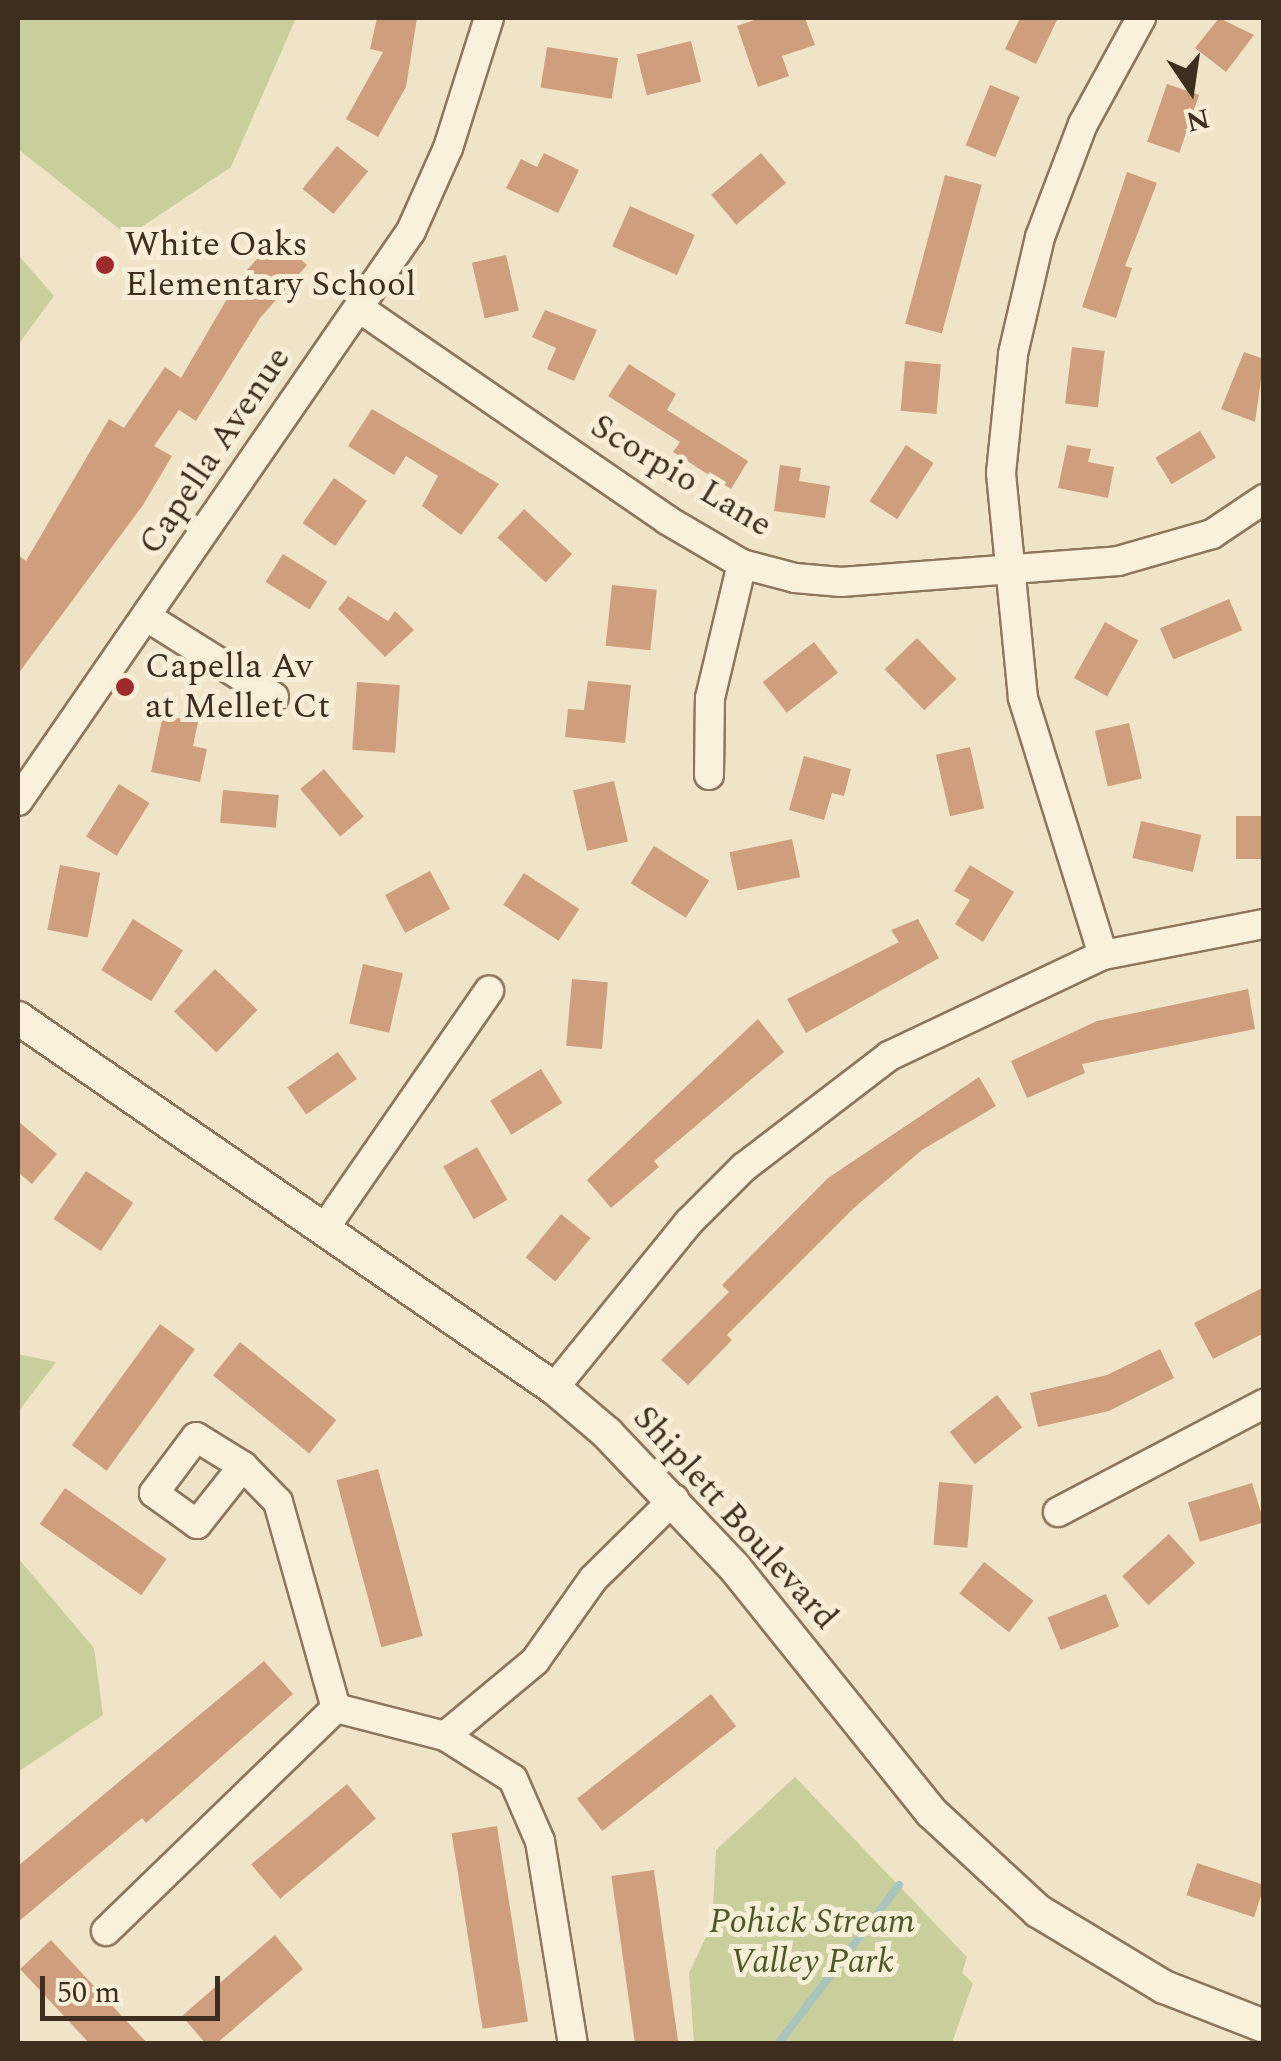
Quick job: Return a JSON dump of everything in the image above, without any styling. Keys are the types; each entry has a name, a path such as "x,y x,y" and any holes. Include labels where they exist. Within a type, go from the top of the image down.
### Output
{"street":[{"name":"Capella Avenue","path":"18,801 359,308 425,203 489,18"},
{"path":"1102,954 1023,698 1005,569 1001,473 1013,354 1040,237 1083,124 1141,18"},
{"name":"Scorpio Lane","path":"359,308 742,564 841,582 1161,553 1212,534 1264,499"},
{"path":"709,775 710,698 742,564"},
{"path":"147,617 274,697"},
{"path":"554,1388 688,1223 805,1115 959,1016 1102,954 1264,924"},
{"path":"324,1229 489,991"},
{"name":"Shiplett Boulevard","path":"18,1018 554,1388 674,1499 982,1864 1118,1963 1264,2026"},
{"path":"1058,1512 1264,1404"},
{"path":"243,1466 278,1502 336,1708"},
{"path":"446,1736 535,1661 593,1579 674,1499"},
{"path":"336,1708 446,1736 513,1779 540,1841 573,2044"},
{"path":"106,1931 336,1708"}],"green space":[{"path":"18,18 296,18 231,167 128,236 18,149"},
{"path":"18,255 54,296 18,345"},
{"path":"18,1354 56,1362 18,1412"},
{"path":"18,1558 94,1648 103,1715 18,1772"},
{"name":"Pohick Stream Valley Park","path":"795,1777 967,1957 962,1973 973,1983 952,2043 694,2043 689,1973 712,1924 716,1850"}],"building":[{"path":"377,18 417,18 406,87 378,137 346,119 383,52 370,49"},
{"path":"760,18 805,18 815,45 782,56 789,76 758,87 737,26"},
{"path":"1020,18 1058,18 1036,64 1005,49"},
{"path":"1219,18 1254,35 1226,72 1195,48"},
{"path":"691,41 701,82 647,95 637,55"},
{"path":"547,47 618,58 612,99 541,87"},
{"path":"1167,84 1199,95 1179,153 1147,142"},
{"path":"990,85 1020,97 995,157 966,145"},
{"path":"337,146 368,171 333,214 302,189"},
{"path":"544,153 579,170 558,213 506,188 521,159 537,167"},
{"path":"761,153 786,183 736,225 711,195"},
{"path":"1127,172 1157,183 1125,266 1132,268 1116,318 1082,307"},
{"path":"945,175 982,185 942,334 905,324"},
{"path":"630,206 695,235 677,275 612,246"},
{"path":"276,238 307,265 260,318 196,421 179,410 154,446 172,456 143,505 18,674 18,555 26,561 109,419 124,428 165,367 181,378 238,280"},
{"path":"506,255 519,311 485,318 472,263"},
{"path":"545,310 597,330 574,381 547,369 556,348 532,337"},
{"path":"1072,347 1105,351 1098,408 1065,404"},
{"path":"1244,352 1264,359 1255,422 1221,409"},
{"path":"905,361 941,364 937,414 901,411"},
{"path":"629,364 676,394 667,410 748,461 731,489 673,452 680,442 608,396"},
{"path":"372,409 499,484 461,535 422,506 438,476 406,456 394,475 348,446"},
{"path":"1200,431 1216,458 1171,484 1155,458"},
{"path":"906,445 934,463 897,519 870,501"},
{"path":"1067,445 1091,449 1088,462 1114,467 1108,498 1058,488"},
{"path":"780,465 801,468 799,481 830,486 825,518 774,511"},
{"path":"334,478 367,501 335,546 302,523"},
{"path":"524,509 572,554 546,583 497,538"},
{"path":"283,554 327,582 310,610 266,582"},
{"path":"612,585 657,590 650,650 606,646"},
{"path":"348,596 388,621 395,611 414,630 385,657 338,609"},
{"path":"1229,599 1242,630 1173,660 1160,628"},
{"path":"1105,622 1138,640 1107,696 1074,678"},
{"path":"917,638 957,679 924,710 885,669"},
{"path":"814,642 838,673 787,713 763,682"},
{"path":"588,681 631,685 625,743 565,737 568,709 584,710"},
{"path":"357,682 400,685 395,753 352,750"},
{"path":"163,715 198,722 193,746 207,749 200,782 151,772"},
{"path":"1129,723 1142,779 1108,786 1095,731"},
{"path":"970,747 984,808 950,816 936,755"},
{"path":"804,756 851,769 844,796 832,793 824,820 789,810"},
{"path":"324,769 364,816 340,836 300,789"},
{"path":"614,781 628,841 587,851 573,790"},
{"path":"119,784 150,803 117,856 86,837"},
{"path":"223,790 279,795 276,828 220,823"},
{"path":"1236,816 1264,816 1264,859 1236,859"},
{"path":"1141,821 1201,835 1193,872 1132,858"},
{"path":"792,839 800,877 738,890 729,852"},
{"path":"654,846 709,880 686,918 631,883"},
{"path":"60,865 100,873 88,938 47,930"},
{"path":"970,865 1014,892 983,942 955,924 970,900 954,891"},
{"path":"430,871 450,909 405,933 385,895"},
{"path":"524,873 579,909 559,941 503,905"},
{"path":"133,919 183,950 151,1001 101,970"},
{"path":"918,919 939,958 806,1033 787,999 899,942 891,930"},
{"path":"363,964 403,973 389,1033 349,1023"},
{"path":"215,969 257,1010 216,1052 174,1011"},
{"path":"572,979 608,982 602,1049 566,1046"},
{"path":"1248,989 1255,1029 1082,1064 1085,1073 1027,1098 1011,1061 1097,1021"},
{"path":"758,1019 784,1052 654,1161 659,1167 611,1208 587,1180"},
{"path":"338,1052 357,1079 306,1115 287,1088"},
{"path":"541,1069 562,1103 511,1135 490,1101"},
{"path":"979,1077 996,1106 922,1150 855,1207 727,1335 732,1340 688,1385 661,1360 729,1292 722,1285 828,1178"},
{"path":"18,1121 57,1154 32,1184 18,1172"},
{"path":"477,1147 508,1200 474,1219 443,1166"},
{"path":"86,1171 133,1203 101,1251 54,1219"},
{"path":"561,1214 591,1238 555,1281 526,1258"},
{"path":"1264,1287 1264,1333 1213,1359 1194,1323"},
{"path":"160,1324 195,1349 107,1471 72,1445"},
{"path":"240,1342 336,1420 309,1453 213,1375"},
{"path":"1160,1349 1174,1378 1109,1411 1038,1427 1030,1393 1107,1375"},
{"path":"997,1395 1022,1427 975,1464 950,1432"},
{"path":"378,1469 423,1636 381,1647 336,1480"},
{"path":"939,1482 973,1485 967,1548 934,1545"},
{"path":"1252,1483 1264,1522 1200,1542 1188,1503"},
{"path":"65,1488 167,1559 141,1595 40,1524"},
{"path":"1169,1534 1195,1563 1148,1605 1122,1576"},
{"path":"984,1562 1034,1601 1009,1632 959,1594"},
{"path":"1106,1594 1119,1626 1061,1650 1048,1618"},
{"path":"264,1661 293,1694 146,1823 142,1818 18,1922 18,1866"},
{"path":"711,1694 736,1726 602,1831 577,1799"},
{"path":"347,1784 376,1818 280,1899 251,1864"},
{"path":"497,1826 528,2022 483,2029 452,1833"},
{"path":"1197,1863 1264,1885 1254,1917 1186,1895"},
{"path":"654,1870 678,2044 635,2044 611,1876"},
{"path":"275,1935 303,1969 216,2044 206,2044 182,2016"},
{"path":"51,1940 148,2044 90,2044 20,1969"}],"waterway":[{"path":"778,2044 899,1885"}],"place":[{"name":"White Oaks Elementary School","path":"105,265"},
{"name":"Capella Av at Mellet Ct","path":"125,687"}]}
